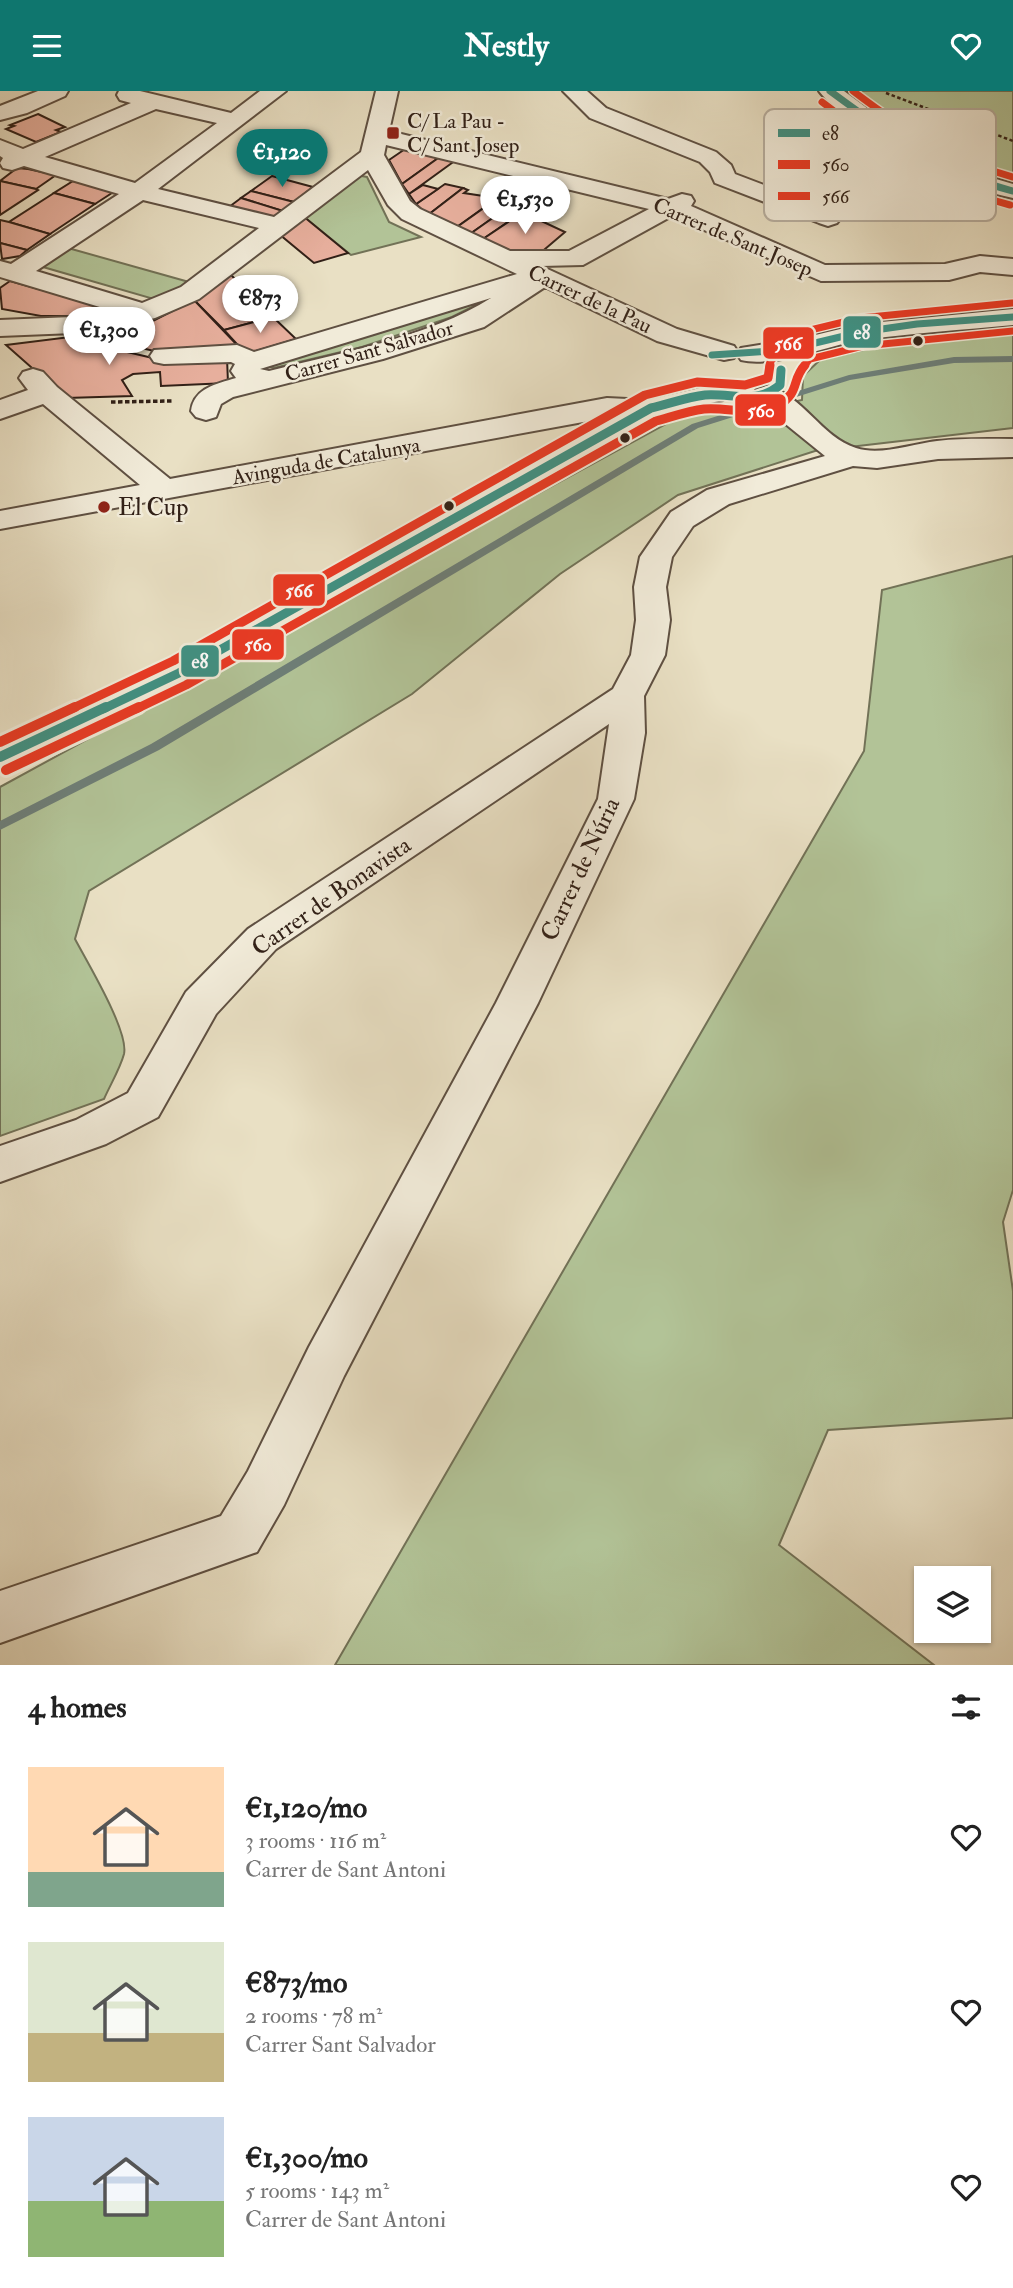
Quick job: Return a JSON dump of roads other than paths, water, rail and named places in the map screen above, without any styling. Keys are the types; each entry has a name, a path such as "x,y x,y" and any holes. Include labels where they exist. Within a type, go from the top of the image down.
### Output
{"street":[{"path":"0,113 19,108 57,91"},
{"path":"113,91 233,120"},
{"path":"7,272 139,191 275,91"},
{"path":"0,328 98,324 145,311 190,293 281,226 374,145 387,91"},
{"path":"574,91 598,113 708,157 722,170 724,179"},
{"path":"830,91 855,109"},
{"path":"7,158 154,101"},
{"name":"Carrer de Sant Josep","path":"374,145 673,207 821,274 949,272 958,267 983,263 1013,267"},
{"name":"Carrer de la Pau","path":"374,145 400,205 411,214 667,335 738,353"},
{"path":"7,158 281,226"},
{"path":"497,255 537,260 575,259 724,179 764,194"},
{"path":"996,187 1013,191"},
{"path":"7,272 145,311"},
{"name":"Carrer Sant Salvador","path":"207,405 254,371 540,277"},
{"path":"0,757 179,673 651,408 706,357 803,346 861,331 1013,317"},
{"name":"Carrer de la Pau","path":"667,335 693,370 696,385 722,396"},
{"path":"651,408 722,396 777,382 803,346"},
{"path":"164,356 237,353 254,371"},
{"path":"738,353 769,360 792,411 838,449"},
{"path":"0,410 47,391 165,490"},
{"name":"Avinguda de Catalunya","path":"0,520 607,407 651,408"},
{"name":"Carrer de Núria","path":"0,1617 239,1535 266,1488 326,1363 517,1003 616,799 627,733 627,696 648,655 653,620 650,587 656,557 682,519 718,497 838,449 874,458 940,450 1013,448"},
{"name":"Carrer de Bonavista","path":"0,1164 91,1132 143,1105 201,1003 262,939 627,696"}],"waterway":[{"path":"0,826 155,747 695,426 849,378 954,360 1013,359"}],"place":[{"name":"C/ La Pau - C/ Sant Josep","path":"393,133"},
{"name":"El Cup","path":"104,507"}]}
